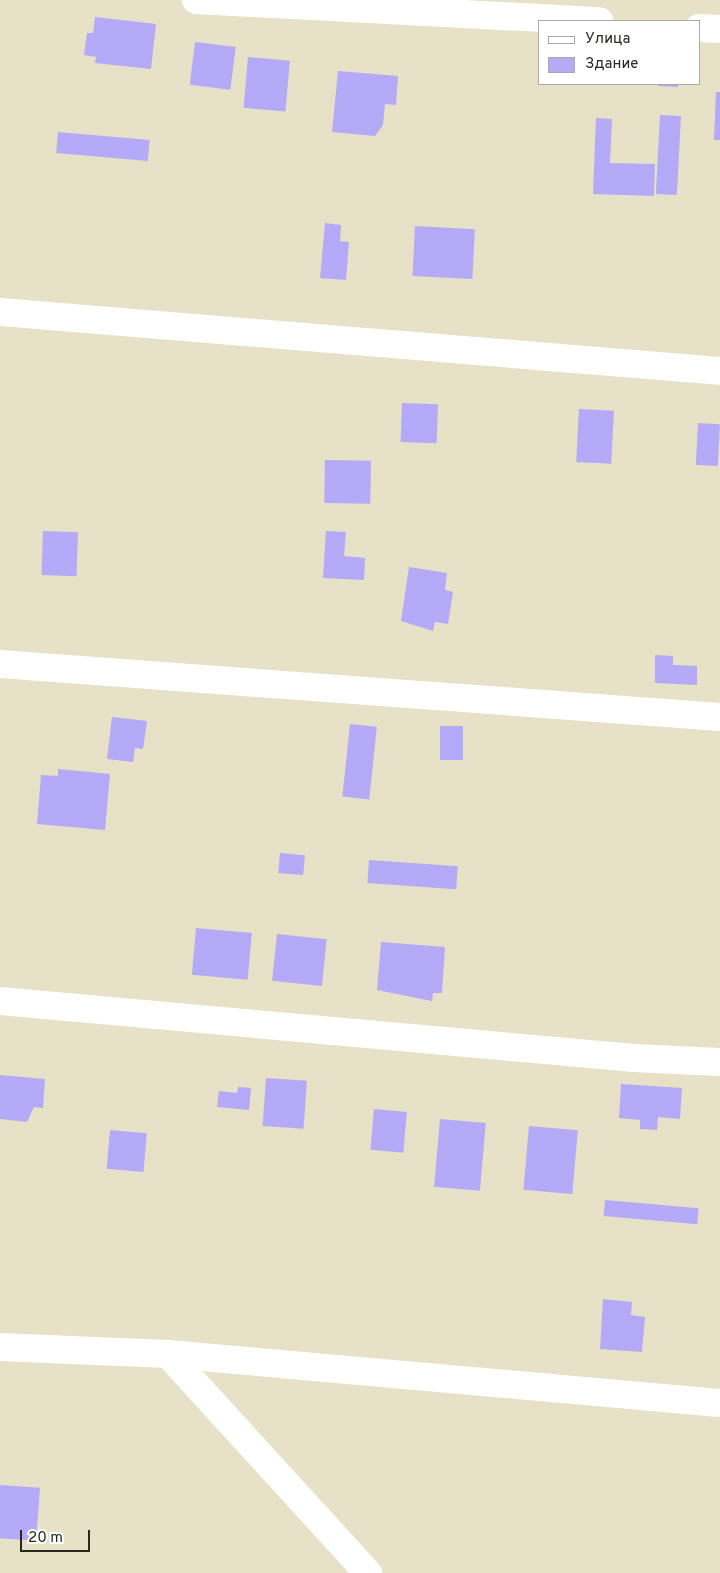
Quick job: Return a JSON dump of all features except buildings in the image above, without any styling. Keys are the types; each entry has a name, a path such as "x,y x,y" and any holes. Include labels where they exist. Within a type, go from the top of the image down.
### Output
{"street":[{"path":"196,0 580,20"},
{"path":"700,28 720,29"},
{"path":"0,312 720,371"},
{"path":"0,664 720,716"},
{"path":"0,1001 634,1058 720,1062"},
{"path":"0,1347 168,1354 720,1403"},
{"path":"168,1354 368,1573"}]}
